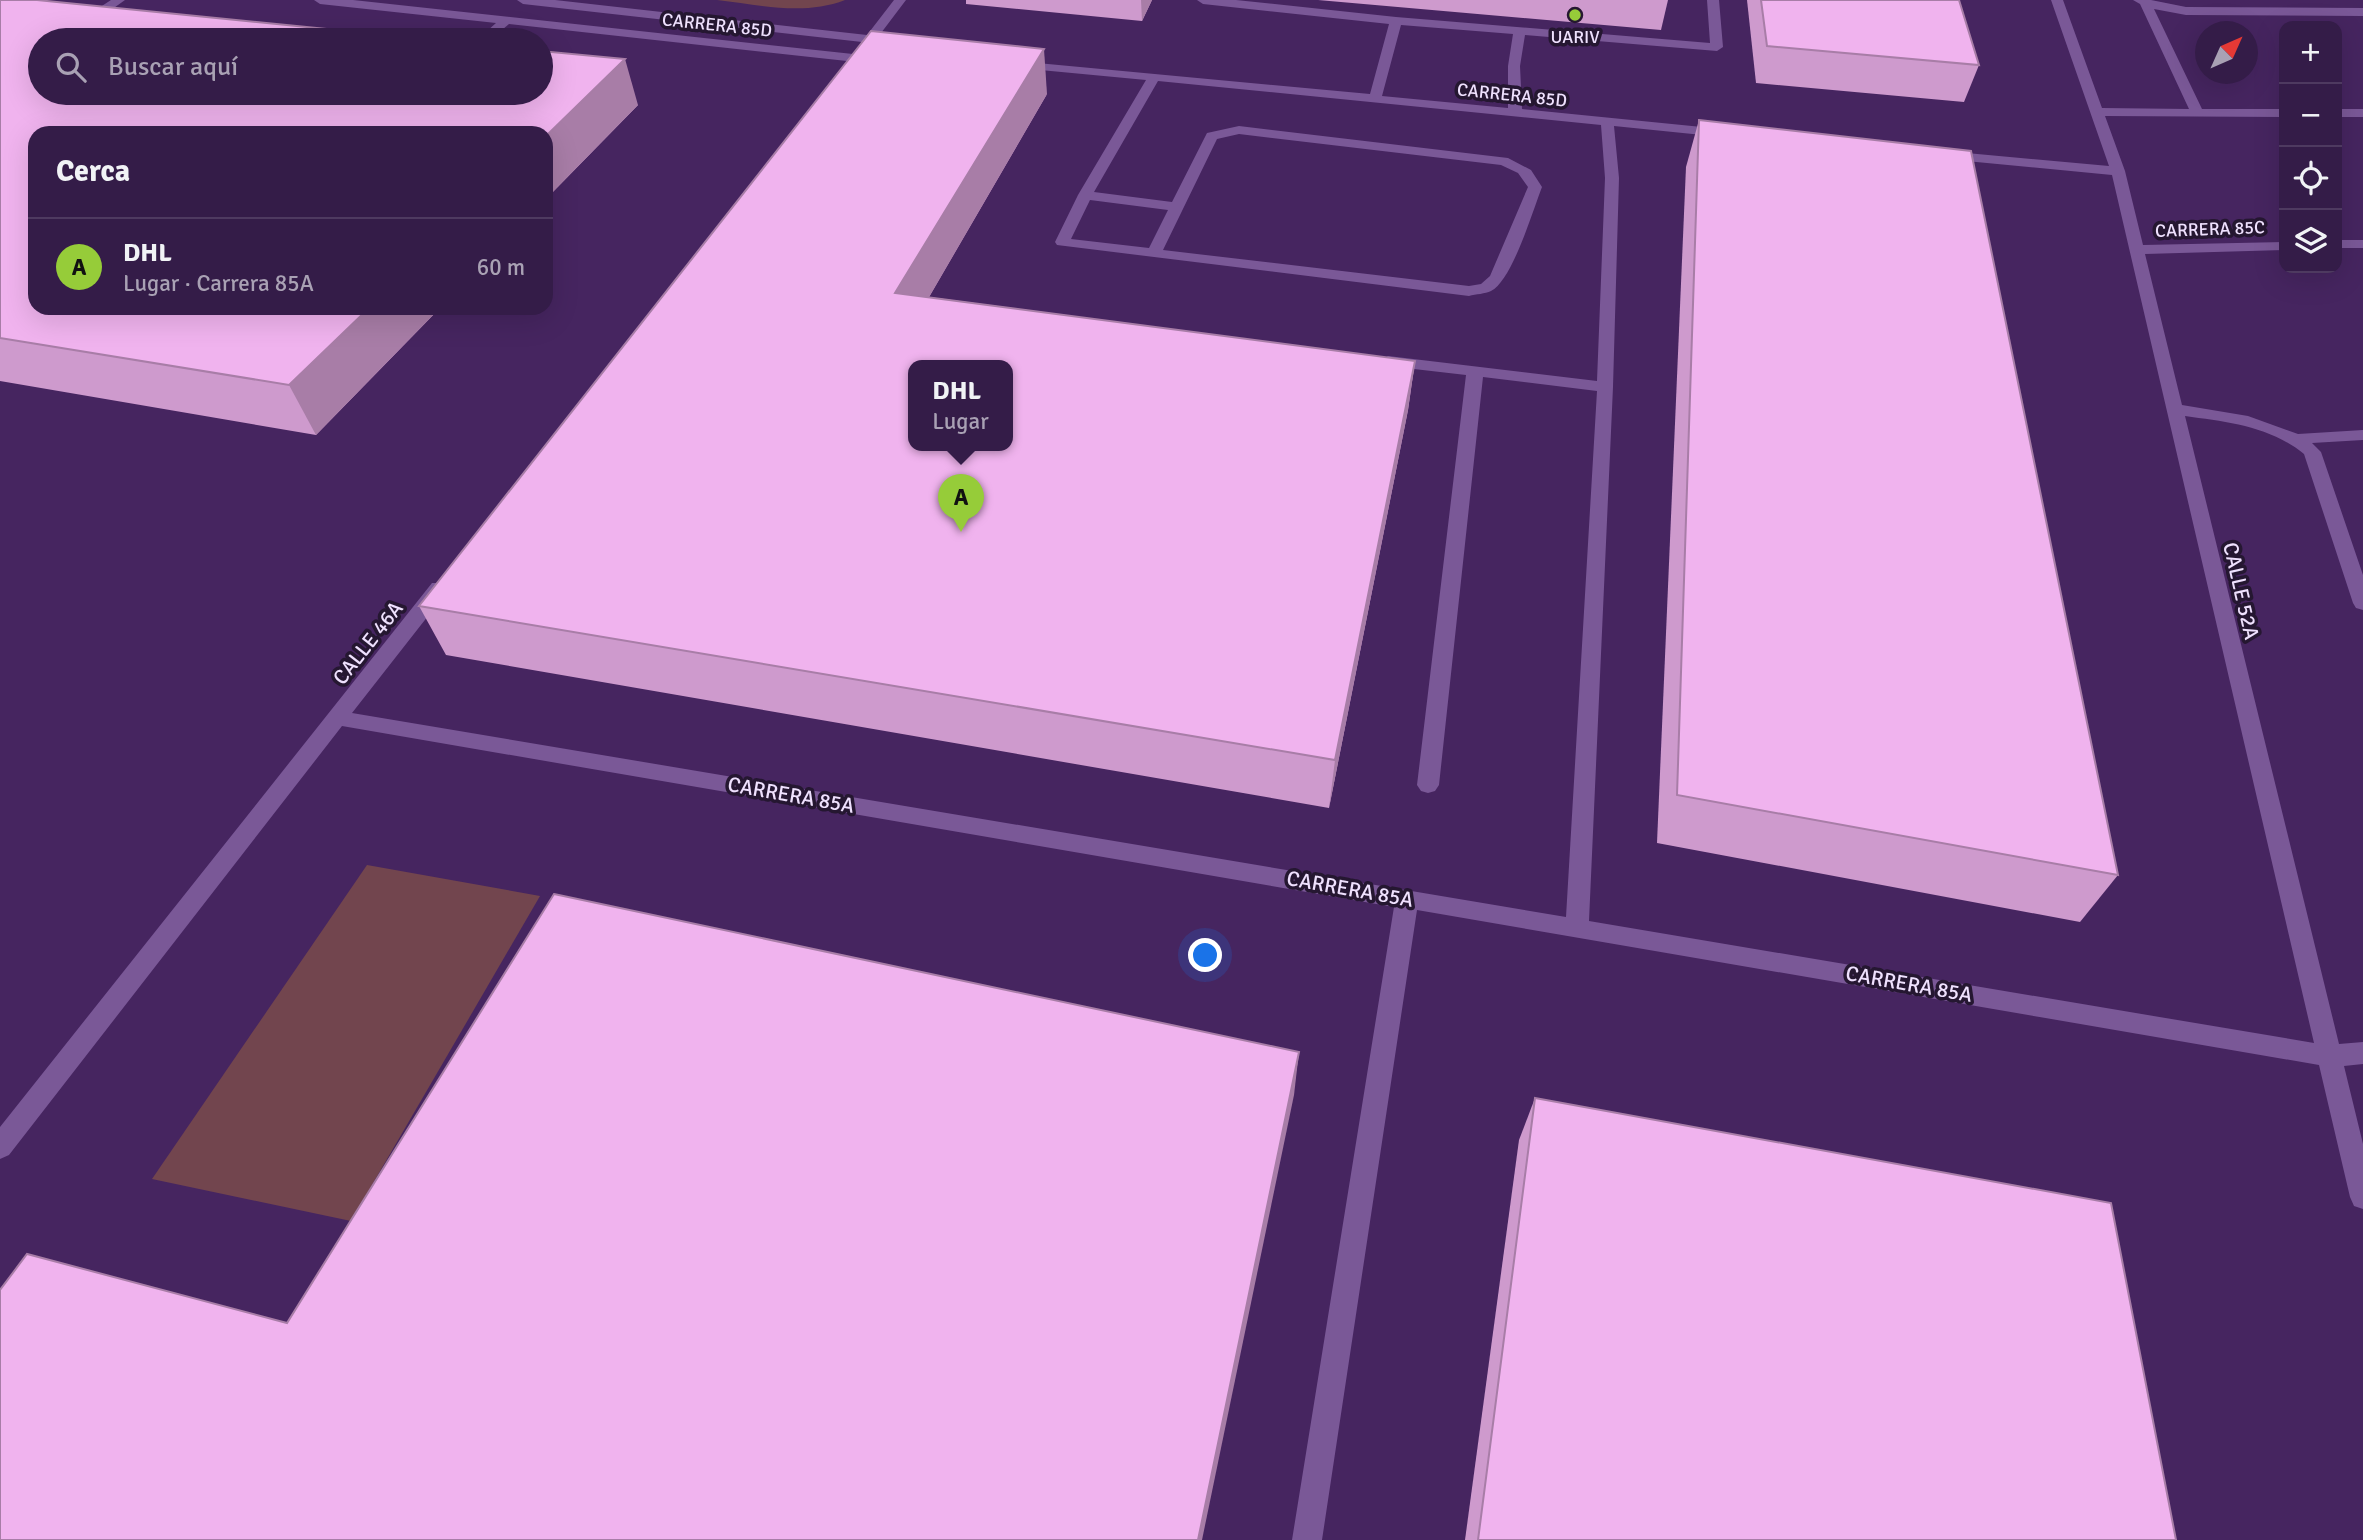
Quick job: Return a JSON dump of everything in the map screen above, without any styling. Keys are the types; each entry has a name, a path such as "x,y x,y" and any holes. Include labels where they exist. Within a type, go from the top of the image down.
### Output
{"street":[{"path":"77,28 119,0"},
{"name":"CARRERA 85D","path":"320,0 856,58 892,51 872,39 523,0"},
{"path":"838,80 900,0"},
{"path":"1203,0 1396,21 1717,47 1713,0"},
{"name":"CALLE 52A","path":"2057,0 2118,171 2363,1197"},
{"path":"2142,1 2197,112"},
{"path":"2142,1 2166,9 2186,11 2363,12"},
{"path":"497,28 507,20"},
{"path":"1375,100 1396,21"},
{"path":"1515,113 1514,66 1519,32"},
{"name":"CARRERA 85D","path":"1009,63 1731,134"},
{"path":"1154,76 1085,195 1062,242 1469,291 1486,288 1497,278 1535,187 1531,175 1521,167 1503,161 1239,130 1212,136 1154,253"},
{"path":"2096,112 2279,113"},
{"path":"2342,113 2363,113"},
{"path":"1577,928 1605,387 1612,178 1607,122"},
{"path":"1924,153 2118,171"},
{"path":"1085,195 1177,207"},
{"path":"2342,244 2363,244"},
{"name":"CARRERA 85C","path":"2136,250 2279,246"},
{"path":"1378,360 1605,387"},
{"path":"1428,785 1475,372"},
{"path":"2175,409 2274,427 2298,439 2312,452 2363,603"},
{"path":"2298,439 2363,435"},
{"name":"CALLE 46A","path":"0,1147 450,575"},
{"name":"CARRERA 85A","path":"338,718 2329,1056 2363,1054"},
{"path":"1307,1540 1407,899"}],"shaded area":[{"path":"717,0 845,0 829,5 798,8"},
{"path":"367,865 540,896 351,1221 152,1179"}],"building":[{"path":"0,0 37,0 317,28 28,28 28,105 553,105 553,52 625,59 553,129 553,126 28,126 28,315 362,315 289,385 0,338"},
{"path":"1761,0 1959,0 1979,65 1767,46"},
{"path":"871,31 1044,49 895,293 1415,361 1335,760 419,606"},
{"path":"1699,120 1971,151 2118,875 1677,795"},
{"path":"554,894 1299,1052 1198,1540 0,1540 0,1290 27,1254 287,1323"},
{"path":"1535,1098 2111,1203 2176,1540 1478,1540"}],"place":[{"name":"UARIV","path":"1575,15"},
{"name":"DHL","path":"961,532"}]}
